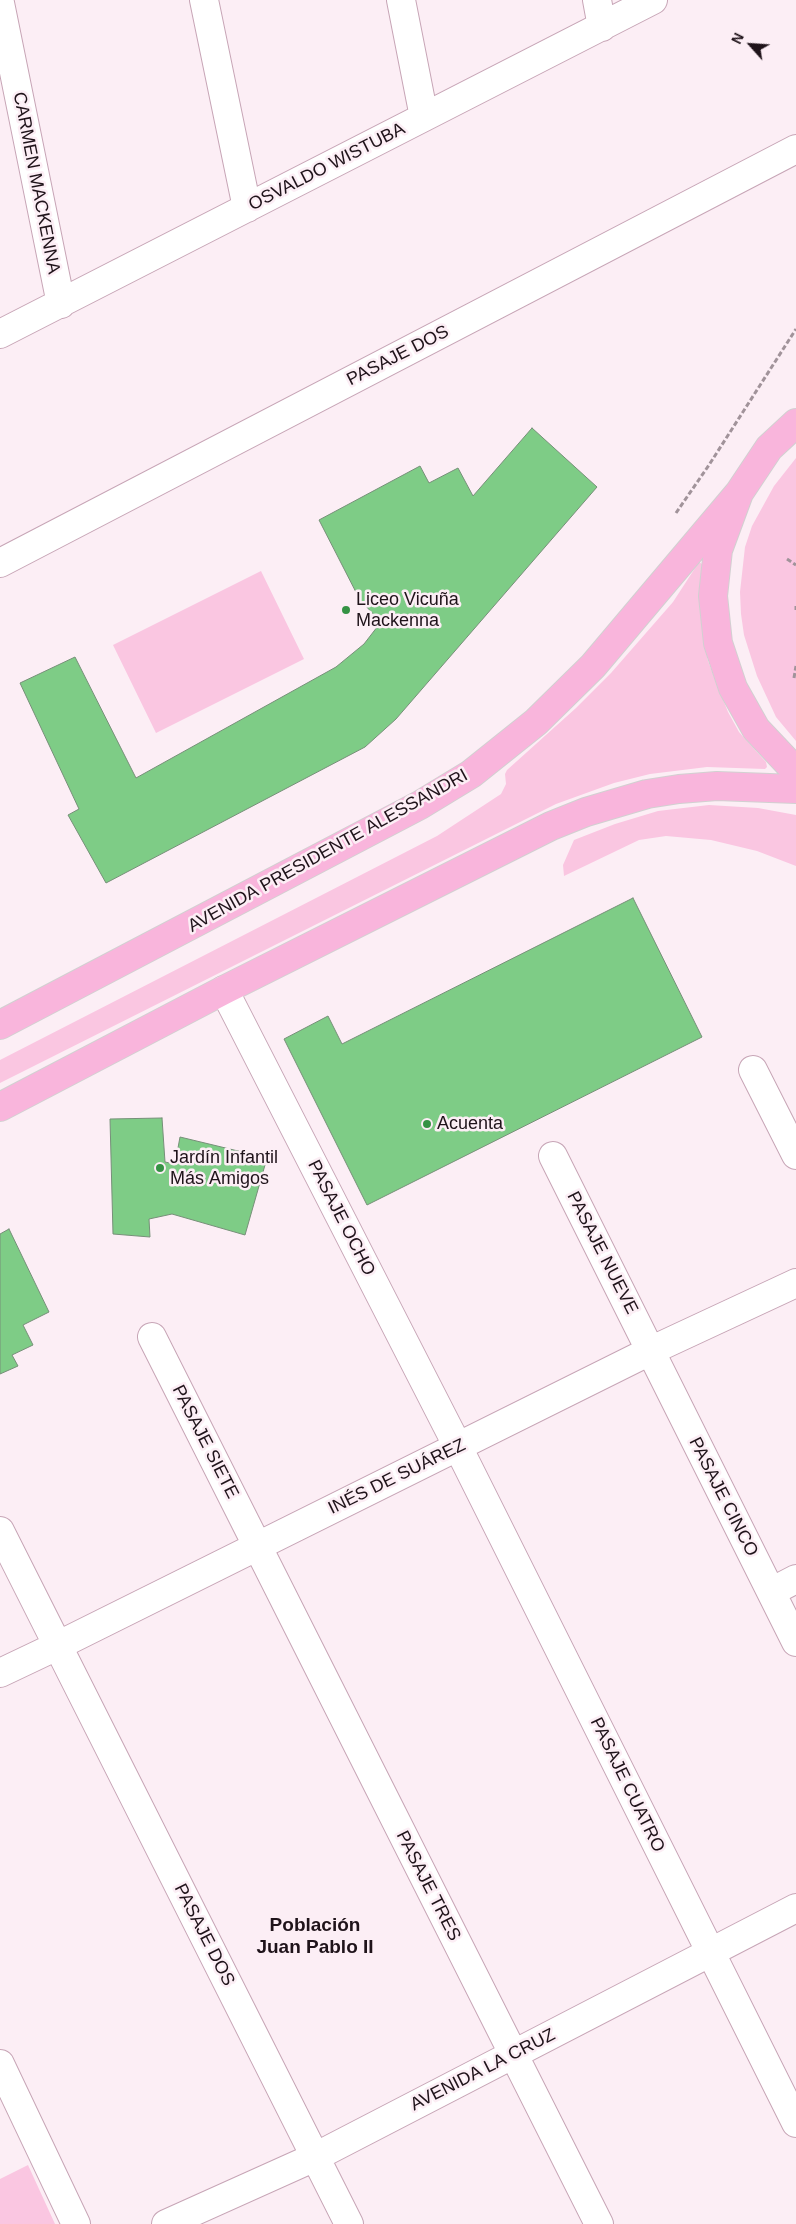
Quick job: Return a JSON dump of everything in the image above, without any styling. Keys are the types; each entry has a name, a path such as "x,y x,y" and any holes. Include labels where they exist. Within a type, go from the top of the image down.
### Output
{"main road":[{"path":"770,448 796,405"},
{"name":"AVENIDA PRESIDENTE ALESSANDRI","path":"0,1025 411,810 471,774 536,722 593,666 739,493 770,448 796,423"},
{"name":"AVENIDA PRESIDENTE ALESSANDRI","path":"739,493 718,550 713,596 718,643 732,688 756,729 796,769"},
{"path":"0,1107 224,990 551,826 586,812 647,794 679,789 717,786 796,789"}],"street":[{"path":"204,0 247,208"},
{"path":"401,0 424,117"},
{"path":"597,0 602,27"},
{"name":"OSVALDO WISTUBA","path":"0,334 653,0"},
{"name":"CARMEN MACKENNA","path":"0,3 61,304"},
{"name":"PASAJE DOS","path":"0,563 796,149"},
{"name":"PASAJE OCHO","path":"224,990 458,1447"},
{"path":"753,1070 796,1155"},
{"name":"PASAJE NUEVE","path":"552,1156 650,1351"},
{"name":"INÉS DE SUÁREZ","path":"0,1673 650,1351 796,1284"},
{"name":"PASAJE SIETE","path":"152,1337 257,1546"},
{"name":"PASAJE CINCO","path":"650,1351 796,1642"},
{"name":"PASAJE CUATRO","path":"458,1447 796,2123"},
{"name":"PASAJE DOS","path":"0,1531 349,2224"},
{"name":"PASAJE TRES","path":"257,1546 512,2055 599,2224"},
{"path":"771,1592 796,1579"},
{"name":"AVENIDA LA CRUZ","path":"166,2224 315,2157 796,1908"},
{"path":"0,2064 76,2224"}],"path":[{"path":"672,518 714,458 796,330"},
{"path":"787,559 796,564"},
{"path":"794,678 796,666"}],"shaded area":[{"path":"796,458 796,741 776,717 757,676 744,635 740,592 745,547 752,526 774,486"},
{"path":"699,562 702,564 700,612 708,661 728,712 739,732 766,762 767,767 765,769 707,767 650,774 614,783 556,804 0,1083 0,1060 437,836 501,794 506,784 505,774 507,770 576,708 611,673 673,602"},
{"path":"261,571 304,659 156,733 113,645"},
{"path":"709,805 758,808 796,815 796,866 757,851 711,840 666,836 639,840 564,876 563,865 574,840 615,824 658,811"},
{"path":"28,2165 55,2224 0,2224 0,2179"}],"building":[{"path":"532,428 597,487 396,719 365,747 106,883 68,815 79,809 20,683 75,657 136,778 336,667 364,644 381,622 360,600 319,520 420,466 429,483 458,468 473,496"},
{"name":"Acuenta","path":"633,898 702,1037 367,1205 284,1039 328,1016 342,1044"},
{"path":"162,1118 165,1162 175,1164 180,1137 267,1158 245,1235 172,1214 149,1219 150,1237 113,1234 110,1119"},
{"path":"9,1229 49,1312 23,1325 33,1345 12,1355 18,1366 0,1374 0,1234"}],"place":[{"name":"Liceo Vicuña Mackenna","path":"346,610"},
{"name":"Acuenta","path":"427,1124"},
{"name":"Jardín Infantil Más Amigos","path":"160,1168"}],"district":[{"name":"Población Juan Pablo II","path":"315,1937"}]}
